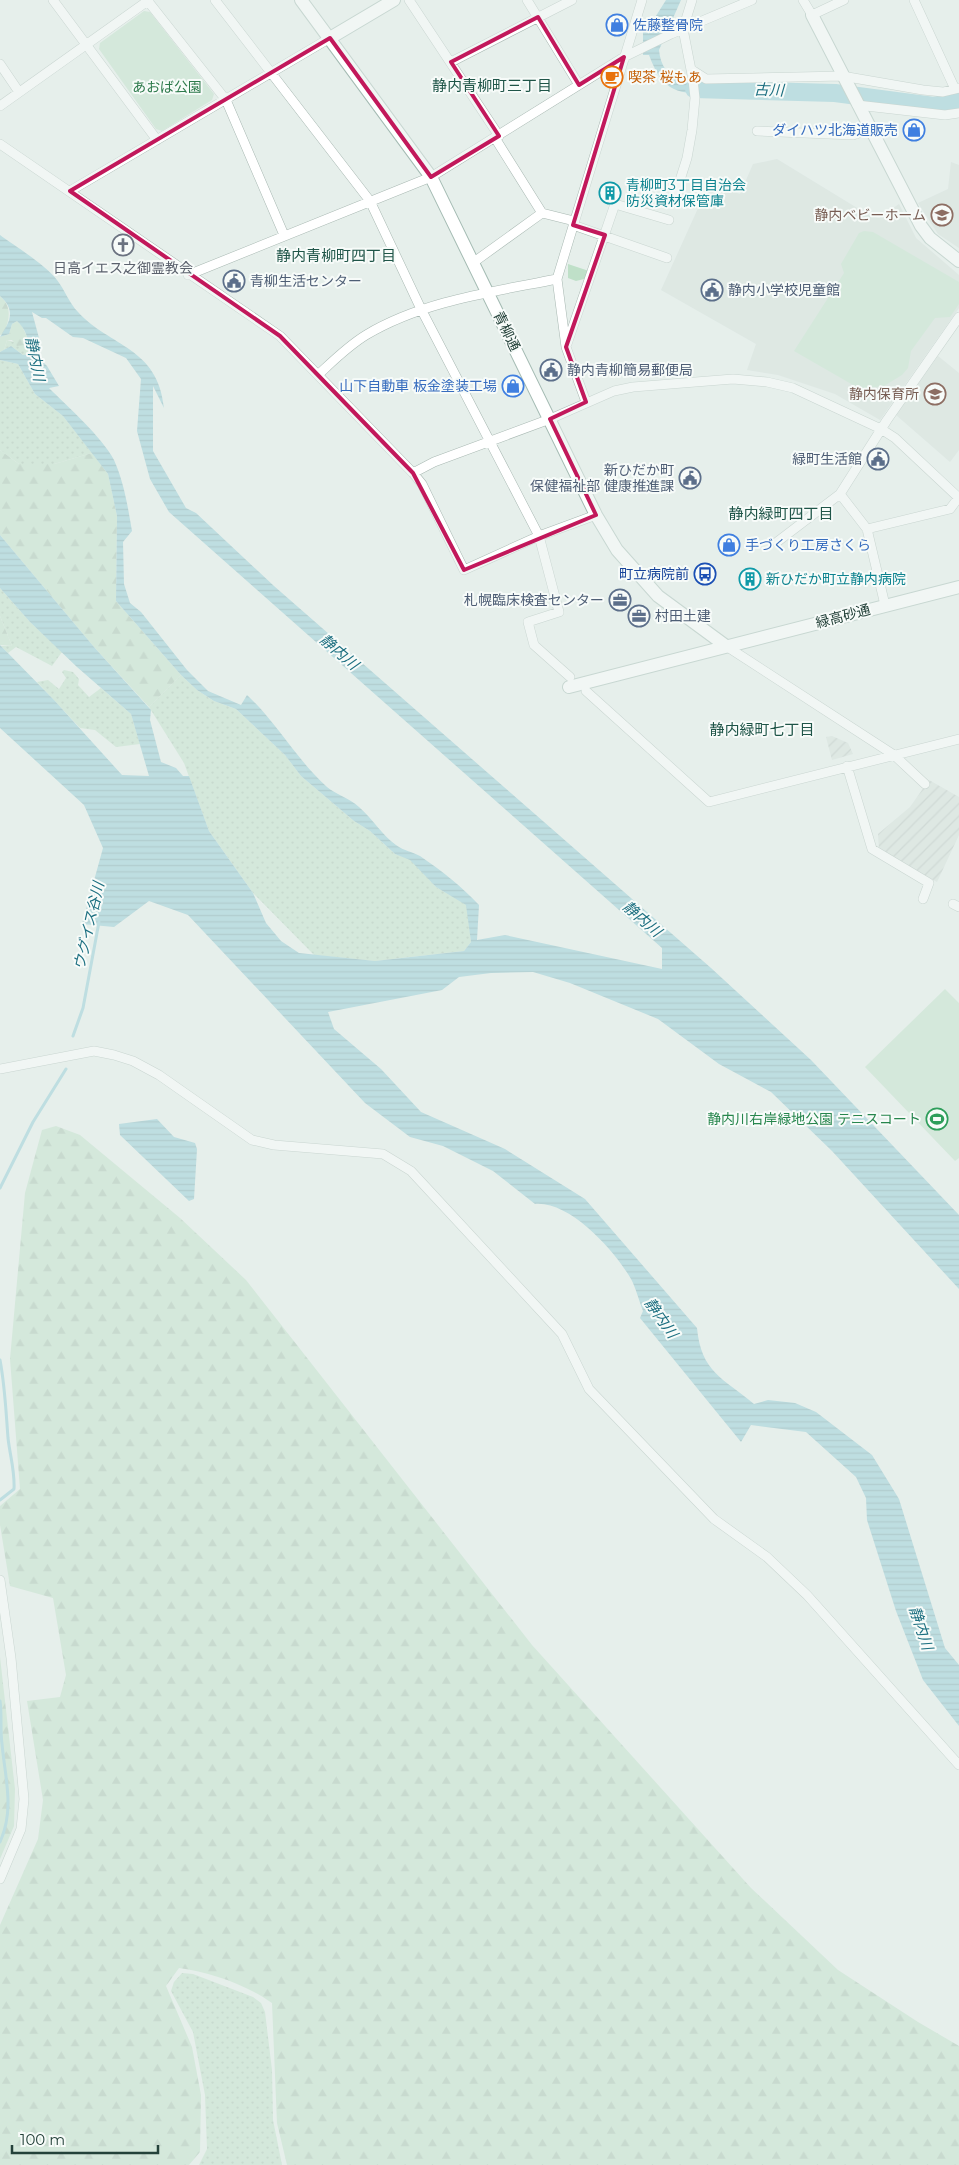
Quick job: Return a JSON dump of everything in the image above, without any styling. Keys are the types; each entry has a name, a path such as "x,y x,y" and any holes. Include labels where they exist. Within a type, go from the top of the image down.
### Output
{"street":[{"path":"53,0 157,140"},
{"path":"0,106 148,0 226,100 284,235"},
{"path":"215,0 370,201 421,309 539,536 559,612 528,622 534,645 569,682"},
{"name":"青柳通","path":"301,0 431,178 490,294 596,515 617,550 658,596 726,646"},
{"path":"70,191 394,0"},
{"path":"409,0 451,62 542,213 667,258"},
{"path":"527,0 579,85"},
{"path":"451,62 572,0"},
{"path":"586,402 566,347 557,279 642,0"},
{"path":"674,199 688,158 695,98 692,70 683,29 692,0"},
{"path":"188,275 284,235 431,178 624,57 671,34 752,0"},
{"path":"803,0 921,226 930,238 959,261"},
{"path":"812,15 844,0"},
{"path":"692,70 706,79 827,78 943,92 957,88 914,0"},
{"path":"0,64 20,92"},
{"path":"856,103 945,115 959,113"},
{"path":"757,131 854,135 870,129"},
{"path":"0,144 188,275 280,336 413,472 422,484 464,570 539,536 596,515"},
{"path":"566,347 615,204 669,220"},
{"path":"474,262 542,213"},
{"path":"318,374 348,347 366,335 421,309 557,279"},
{"path":"778,542 840,494 881,429 959,317"},
{"path":"413,472 489,440 550,419 614,391 633,387 745,379 778,384 805,392 881,429 895,438 959,497 950,509 868,529"},
{"path":"840,494 868,529 885,605"},
{"name":"緑高砂通","path":"569,682 726,646 959,587"},
{"path":"726,646 894,755 925,784"},
{"path":"586,691 709,802 959,739"},
{"path":"847,766 872,848 929,884 923,899"},
{"path":"0,1069 94,1051 114,1055 133,1061 159,1075 252,1140 274,1145 383,1154 411,1171 562,1334 589,1389 714,1519 768,1557 807,1595 959,1766"},
{"path":"0,1580 11,1658 24,1800 21,1829 0,1879"}],"highlighted area":[{"path":"538,17 579,85 624,57 573,225 605,235 566,347 586,402 550,419 596,515 464,570 413,473 280,336 70,191 330,38 431,177 499,136 451,62"}],"shaded area":[{"path":"777,159 867,214 879,218 899,204 916,238 959,275 959,308 880,420 835,394 778,375 747,370 756,344 661,290 709,184 740,194 753,164"},
{"name":"静内ベビーホーム","path":"951,162 959,165 959,248 938,234 918,203 948,189"},
{"name":"静内保育所","path":"938,356 959,373 959,450 950,462 896,415"},
{"path":"832,736 848,743 853,754 832,760 826,737"},
{"path":"929,780 959,797 959,835 937,882 879,850 878,834 910,807"}],"green space":[{"name":"あおば公園","path":"144,11 150,12 214,94 212,100 162,131 156,129 99,49 100,43"},
{"path":"864,231 873,232 959,282 959,304 950,317 935,318 911,351 908,368 902,375 884,386 860,389 794,351 844,273 841,264 859,233"},
{"path":"568,264 589,271 584,279 576,281 568,278"},
{"path":"0,296 7,304 9,313 4,333 0,335"},
{"path":"17,321 22,326 28,339 24,345 17,346 12,340 7,340 4,350 0,352 0,337 9,334 12,324"},
{"path":"28,339 29,354 23,355 11,346 4,350 7,340 24,345"},
{"path":"0,360 18,364 35,394 63,416 92,453 54,464 19,464 0,450"},
{"path":"0,450 19,464 54,464 92,453 108,474 117,516 116,601 181,675 149,707 94,647 0,535"},
{"path":"0,588 30,622 62,652 52,666 16,647 8,653 1,646 12,646 0,616"},
{"path":"0,616 12,646 0,645"},
{"path":"64,670 73,672 79,679 78,685 89,697 101,688 131,714 140,744 116,747 95,730 80,728 37,682 48,680 59,689 66,678 62,672"},
{"path":"181,675 197,690 214,701 236,709 285,755 301,776 354,821 370,831 395,854 410,859 436,887 467,905 471,942 464,951 375,961 314,955 253,893 209,831 184,763 149,707"},
{"name":"静内川右岸緑地公園 テニスコート","path":"945,989 959,1003 959,1158 955,1161 865,1067"},
{"path":"56,1126 80,1135 180,1218 246,1280 532,1645 751,1888 838,1970 959,2046 959,2165 287,2165 277,2123 272,2003 251,1990 228,1980 179,1968 166,1986 192,2047 201,2095 200,2152 189,2165 0,2165 0,1925 38,1839 43,1800 27,1701 60,1697 66,1675 53,1598 10,1586 0,1525 0,1506 20,1489 10,1359 25,1193 42,1130"},
{"path":"0,1657 15,1789 14,1826 0,1859"},
{"path":"182,1973 193,1974 253,1997 261,2003 265,2012 272,2070 273,2120 282,2165 199,2165 207,2149 205,2095 193,2032 171,1991 174,1982"}],"water":[{"path":"666,0 681,0 659,50 661,61 671,75 679,80 716,86 716,94 682,92 674,89 660,77 649,55 643,55 643,28 649,27"},
{"name":"静内川","path":"0,235 52,274 78,312 91,324 131,350 153,372 160,388 164,408 153,386 153,451 186,508 196,513 274,586 711,968 811,1060 959,1215 959,1289 832,1151 771,1092 719,1064 658,1019 570,983 533,972 491,973 459,977 442,990 328,1012 334,1029 381,1069 421,1112 505,1149 585,1199 697,1328 703,1355 715,1373 723,1380 754,1404 768,1400 795,1403 816,1412 872,1455 899,1499 945,1648 959,1665 959,1726 923,1680 896,1611 867,1520 866,1498 856,1477 806,1432 751,1425 741,1442 640,1318 643,1311 631,1279 614,1255 590,1230 562,1210 548,1205 535,1204 493,1171 443,1146 410,1137 365,1103 188,915 149,901 114,927 82,924 103,848 84,805 0,728 0,645 54,700 122,775 149,776 131,714 77,667 30,622 0,588 0,535 94,647 151,710 150,720 161,762 176,768 183,776 189,776 209,831 253,893 266,923 281,941 299,953 375,961 464,951 471,942 466,905 436,887 410,860 395,854 370,831 354,821 301,776 285,755 236,709 214,701 197,690 181,675 116,601 117,516 108,474 63,416 35,394 18,364 0,360 0,352 11,346 23,355 29,354 29,349 25,332 17,321 12,324 9,334 0,337 10,317 10,312 5,301 0,296","holes":["32,312 42,318 46,318 73,337 83,338 126,358 141,379 137,431 150,479 169,512 662,948 662,969 505,935 477,940 479,905 465,891 420,856 396,845 359,807 327,787 247,695 241,705 208,691 187,670 141,612 130,603 124,584 123,542 132,531 120,477 109,451 49,388 59,386 47,366 39,358 39,338"]},
{"path":"157,1119 174,1137 195,1143 197,1149 194,1199 189,1201 120,1135 119,1124"}],"waterway":[{"name":"古川","path":"694,89 835,93 934,106 959,100"},
{"name":"ウグイス谷川","path":"73,1036 83,1008 99,922"},
{"name":"ウグイス谷川","path":"0,1188 33,1122 66,1069"},
{"name":"ウグイス谷川","path":"0,1360 14,1482 14,1489 0,1500"},
{"name":"ウグイス谷川","path":"0,1701 1,1738 8,1793 7,1818 0,1842"}],"place":[{"name":"佐藤整骨院","path":"617,25"},
{"name":"喫茶 桜もあ","path":"612,77"},
{"name":"ダイハツ北海道販売","path":"914,130"},
{"name":"青柳町3丁目自治会 防災資材保管庫","path":"610,193"},
{"name":"静内ベビーホーム","path":"942,215"},
{"name":"日高イエス之御霊教会","path":"123,245"},
{"name":"青柳生活センター","path":"234,281"},
{"name":"静内小学校児童館","path":"712,290"},
{"name":"静内青柳簡易郵便局","path":"551,370"},
{"name":"山下自動車 板金塗装工場","path":"513,386"},
{"name":"静内保育所","path":"935,394"},
{"name":"緑町生活館","path":"878,459"},
{"name":"新ひだか町 保健福祉部 健康推進課","path":"690,478"},
{"name":"手づくり工房さくら","path":"729,545"},
{"name":"町立病院前","path":"705,574"},
{"name":"新ひだか町立静内病院","path":"750,579"},
{"name":"札幌臨床検査センター","path":"620,600"},
{"name":"村田土建","path":"639,616"},
{"name":"静内川右岸緑地公園 テニスコート","path":"937,1119"}],"district":[{"name":"静内青柳町三丁目","path":"492,86"},
{"name":"静内青柳町四丁目","path":"336,256"},
{"name":"静内緑町四丁目","path":"781,514"},
{"name":"静内緑町七丁目","path":"762,730"}]}
